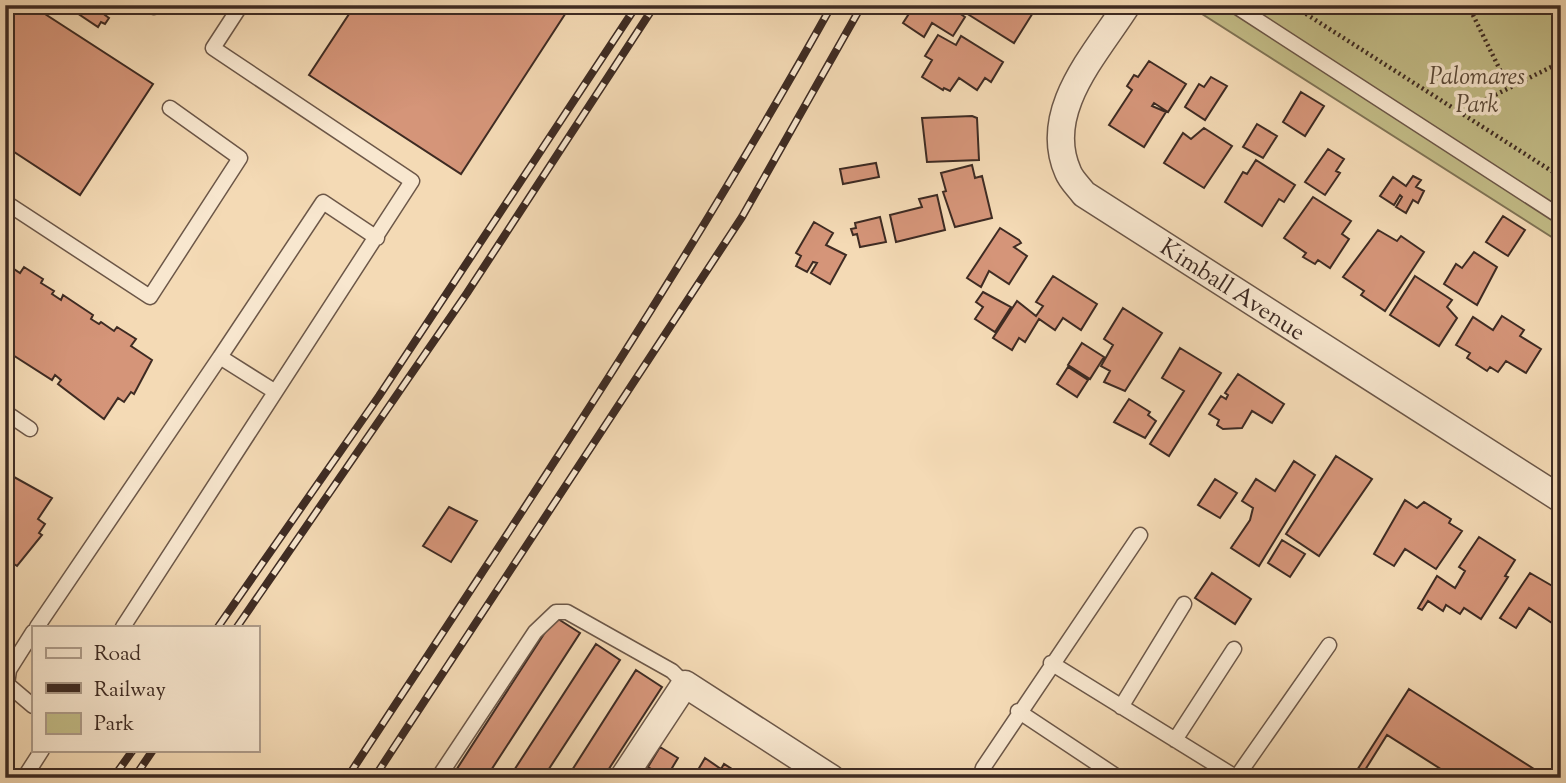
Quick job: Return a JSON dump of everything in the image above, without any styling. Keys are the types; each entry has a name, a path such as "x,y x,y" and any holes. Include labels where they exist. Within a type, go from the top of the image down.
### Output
{"street":[{"name":"Kimball Avenue","path":"1127,5 1069,96 1060,122 1068,173 1084,194 1561,499"},
{"path":"624,778 685,684 831,778"}],"lane":[{"path":"124,626 412,181 213,48 241,5"},
{"path":"1234,5 1561,217"},
{"path":"5,202 150,297 240,158 170,108"},
{"path":"38,626 323,202 377,238"},
{"path":"220,357 274,391"},
{"path":"5,412 30,429"},
{"path":"980,778 982,768 1018,711 1140,535"},
{"path":"1121,707 1184,604"},
{"path":"438,778 534,632 556,612 567,612 672,671 685,684"},
{"path":"32,634 9,670 7,684 32,705"},
{"path":"1051,663 1236,778 1329,646"},
{"path":"1175,740 1234,649"},
{"path":"1018,711 1119,778"},
{"path":"24,778 41,752"}],"path":[{"path":"1292,5 1561,177"},
{"path":"1468,5 1509,88"},
{"path":"1460,112 1561,62"}],"green space":[{"name":"Palomares Park","path":"1188,5 1561,5 1561,243"}],"building":[{"path":"5,5 31,5 153,84 80,195 5,146"},
{"path":"65,5 112,5 105,15 109,18 105,24 101,22 98,27"},
{"path":"355,5 571,5 461,174 309,75"},
{"path":"906,5 947,5 965,17 953,36 932,23 924,37 903,23 912,9"},
{"path":"971,5 1033,5 1036,8 1014,43 966,13"},
{"path":"938,35 956,45 961,36 1003,62 991,82 985,78 977,90 959,78 950,91 944,88 943,90 922,77 932,60 925,56"},
{"path":"1149,61 1186,84 1168,112 1154,103 1152,106 1166,112 1144,147 1109,125 1132,90 1127,86 1134,75 1138,77"},
{"path":"1211,77 1227,86 1205,120 1185,107 1199,84 1204,87"},
{"path":"1301,92 1324,106 1305,136 1283,122"},
{"path":"922,118 977,118 979,160 927,162"},
{"path":"1257,124 1277,136 1263,158 1243,147"},
{"path":"1204,128 1232,146 1204,188 1164,163 1183,133 1191,139"},
{"path":"1328,149 1344,159 1336,171 1340,173 1325,195 1305,182"},
{"path":"1256,160 1295,185 1284,202 1279,199 1262,226 1225,202 1243,172 1247,174"},
{"path":"876,163 879,177 843,184 840,169"},
{"path":"972,165 975,178 982,176 992,218 955,227 943,192 946,191 941,173"},
{"path":"1413,176 1421,180 1416,187 1424,191 1418,203 1413,200 1406,213 1396,207 1402,197 1400,195 1394,205 1380,196 1393,177 1406,186"},
{"path":"937,195 945,230 896,242 890,215 922,207 919,199"},
{"path":"1313,197 1351,221 1342,234 1349,239 1330,268 1318,260 1315,264 1303,257 1306,253 1284,238"},
{"path":"1503,216 1525,230 1508,256 1486,242"},
{"path":"880,217 886,242 860,247 857,234 853,235 851,229 856,228 855,223"},
{"path":"814,222 833,233 826,245 846,255 830,284 811,273 817,263 813,262 807,272 796,266 801,256 796,253"},
{"path":"1000,228 1019,240 1021,243 1014,247 1027,256 1009,284 989,271 981,287 967,278"},
{"path":"1378,230 1397,241 1401,236 1424,252 1385,311 1361,295 1364,291 1343,277"},
{"path":"1474,252 1497,267 1477,305 1444,284 1456,264 1462,268"},
{"path":"5,263 20,273 24,267 43,279 41,283 54,291 52,294 61,300 63,295 93,315 91,319 99,324 101,322 114,331 117,327 136,339 131,346 152,360 134,394 131,392 124,402 118,398 104,419 58,384 61,380 55,375 52,380 5,350"},
{"path":"1053,276 1097,304 1081,330 1063,318 1055,330 1039,319 1025,342 1019,338 1012,350 993,338 1017,301 1036,316 1043,306 1036,302"},
{"path":"1415,276 1452,300 1447,307 1457,318 1439,346 1390,315"},
{"path":"983,292 1011,307 995,332 975,319 983,307 976,302"},
{"path":"1123,308 1162,333 1125,391 1104,382 1110,371 1101,366 1113,345 1104,339"},
{"path":"1502,316 1524,330 1520,336 1541,349 1526,373 1506,361 1498,372 1490,367 1487,371 1467,358 1470,353 1456,345 1473,317 1493,330"},
{"path":"1082,343 1104,357 1090,379 1068,365"},
{"path":"1180,348 1221,373 1169,456 1150,444 1184,391 1162,378"},
{"path":"1068,367 1088,380 1077,397 1057,384"},
{"path":"1238,374 1284,404 1272,423 1252,411 1242,428 1223,429 1217,425 1219,420 1209,414 1221,396 1226,399 1228,395 1225,393"},
{"path":"1129,399 1150,412 1148,415 1156,421 1145,438 1114,422"},
{"path":"1336,456 1372,479 1319,556 1286,534"},
{"path":"1294,461 1315,475 1259,566 1231,548 1250,520 1253,508 1242,501 1256,479 1275,491"},
{"path":"5,472 52,498 38,519 45,524 39,533 42,535 17,566 5,558"},
{"path":"1215,479 1237,493 1220,518 1198,505"},
{"path":"1405,500 1417,508 1424,502 1451,519 1449,523 1462,531 1436,569 1405,549 1394,566 1374,554"},
{"path":"449,507 477,521 451,562 423,546"},
{"path":"1479,537 1515,560 1505,576 1508,577 1481,619 1464,608 1460,614 1446,605 1443,611 1428,601 1422,610 1418,608 1437,576 1455,588 1465,571 1459,567"},
{"path":"1282,540 1305,554 1290,577 1268,563"},
{"path":"1212,573 1251,599 1235,624 1195,598"},
{"path":"1530,573 1561,591 1561,629 1529,608 1516,628 1500,618"},
{"path":"555,617 580,633 486,778 451,778"},
{"path":"596,644 620,660 543,778 509,778"},
{"path":"636,670 662,687 603,778 567,778"},
{"path":"1409,689 1534,769 1528,778 1455,778 1387,735 1360,778 1352,778"},
{"path":"660,747 678,758 666,778 648,767"},
{"path":"705,758 721,769 724,764 746,778 700,778 695,775"}],"railway":[{"path":"219,626 379,396 637,5"},
{"path":"238,626 467,293 655,5"},
{"path":"347,778 658,300 832,5"},
{"path":"374,778 742,217 862,5"},
{"path":"113,778 132,752"},
{"path":"134,778 152,752"}]}
